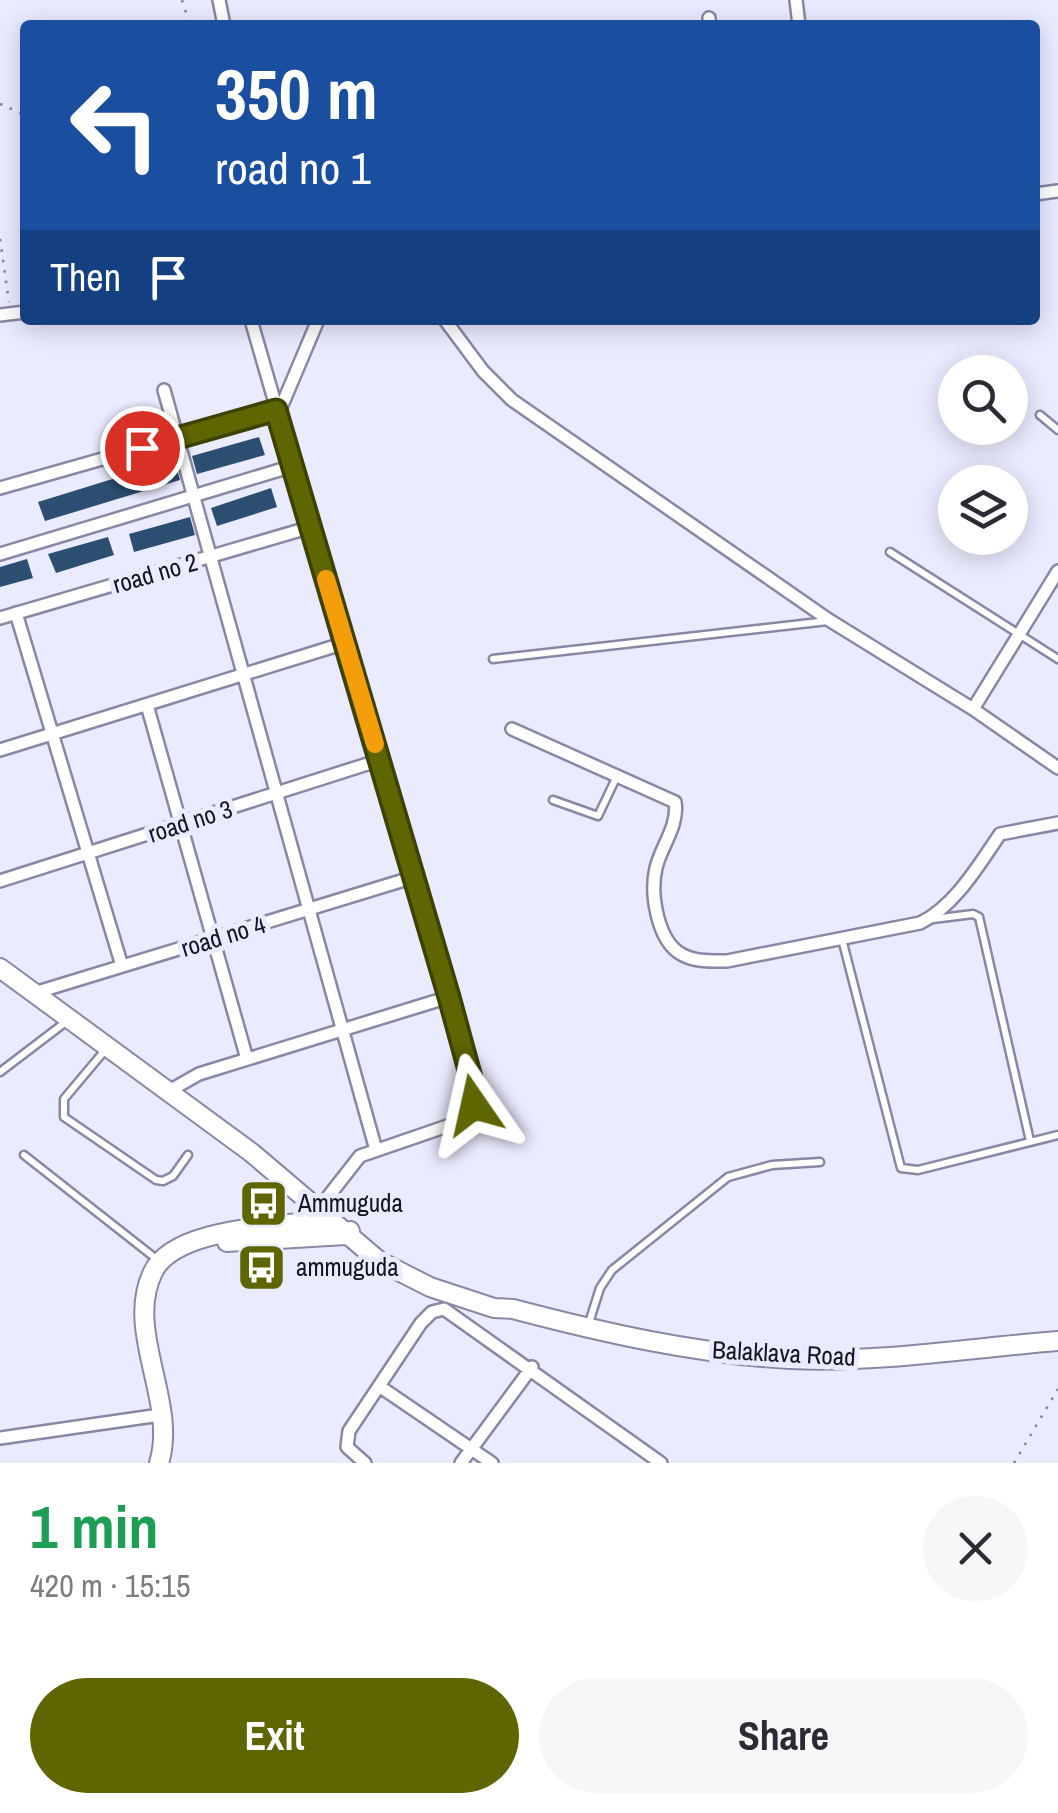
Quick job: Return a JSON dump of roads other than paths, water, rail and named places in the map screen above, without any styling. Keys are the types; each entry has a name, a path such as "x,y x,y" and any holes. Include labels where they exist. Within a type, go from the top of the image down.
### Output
{"main road":[{"name":"Balaklava Road","path":"0,968 252,1153 349,1231 410,1266 508,1302 513,1309 687,1347 792,1358 849,1359 1058,1340"},
{"path":"160,1463 160,1414 146,1315 148,1286 160,1261 180,1248 226,1230 329,1212"},
{"path":"205,1240 229,1242 349,1231"}],"street":[{"path":"252,325 473,1085 472,1111 459,1122 354,1161 329,1212"},
{"path":"276,413 316,325"},
{"path":"449,325 482,371 512,400 829,620 973,709 1058,768"},
{"path":"164,390 376,1150"},
{"path":"0,488 276,413"},
{"path":"0,554 293,466"},
{"name":"road no 2","path":"0,618 311,526"},
{"path":"973,709 1058,572"},
{"path":"16,613 122,966"},
{"path":"0,750 345,643"},
{"path":"147,705 247,1059"},
{"path":"512,729 675,802 674,823 654,872 655,897 663,931 681,954 703,961 842,939 927,920 970,876 1000,834 1058,823"},
{"name":"road no 3","path":"0,881 380,760"},
{"name":"road no 4","path":"31,994 414,878"},
{"path":"169,1091 181,1081 449,997"},
{"path":"366,1463 354,1456 346,1439 421,1323 432,1312 450,1310 662,1463"},
{"path":"461,1463 532,1367"},
{"path":"380,1386 492,1463"},
{"path":"0,1438 160,1414"}],"lane":[{"path":"1040,415 1058,430"},
{"path":"890,552 1058,659"},
{"path":"492,659 829,620"},
{"path":"553,800 598,816 618,775"},
{"path":"927,920 973,914 980,917 1030,1142"},
{"path":"842,939 901,1168 918,1170 1058,1135"},
{"path":"0,1072 68,1020"},
{"path":"107,1048 64,1099 64,1117 156,1180 173,1176 188,1155"},
{"path":"24,1155 160,1261"},
{"path":"588,1327 600,1288 612,1270 728,1177 772,1165 820,1162"}],"place":[{"name":"Ammuguda","path":"263,1203"},
{"name":"ammuguda","path":"261,1267"}]}
